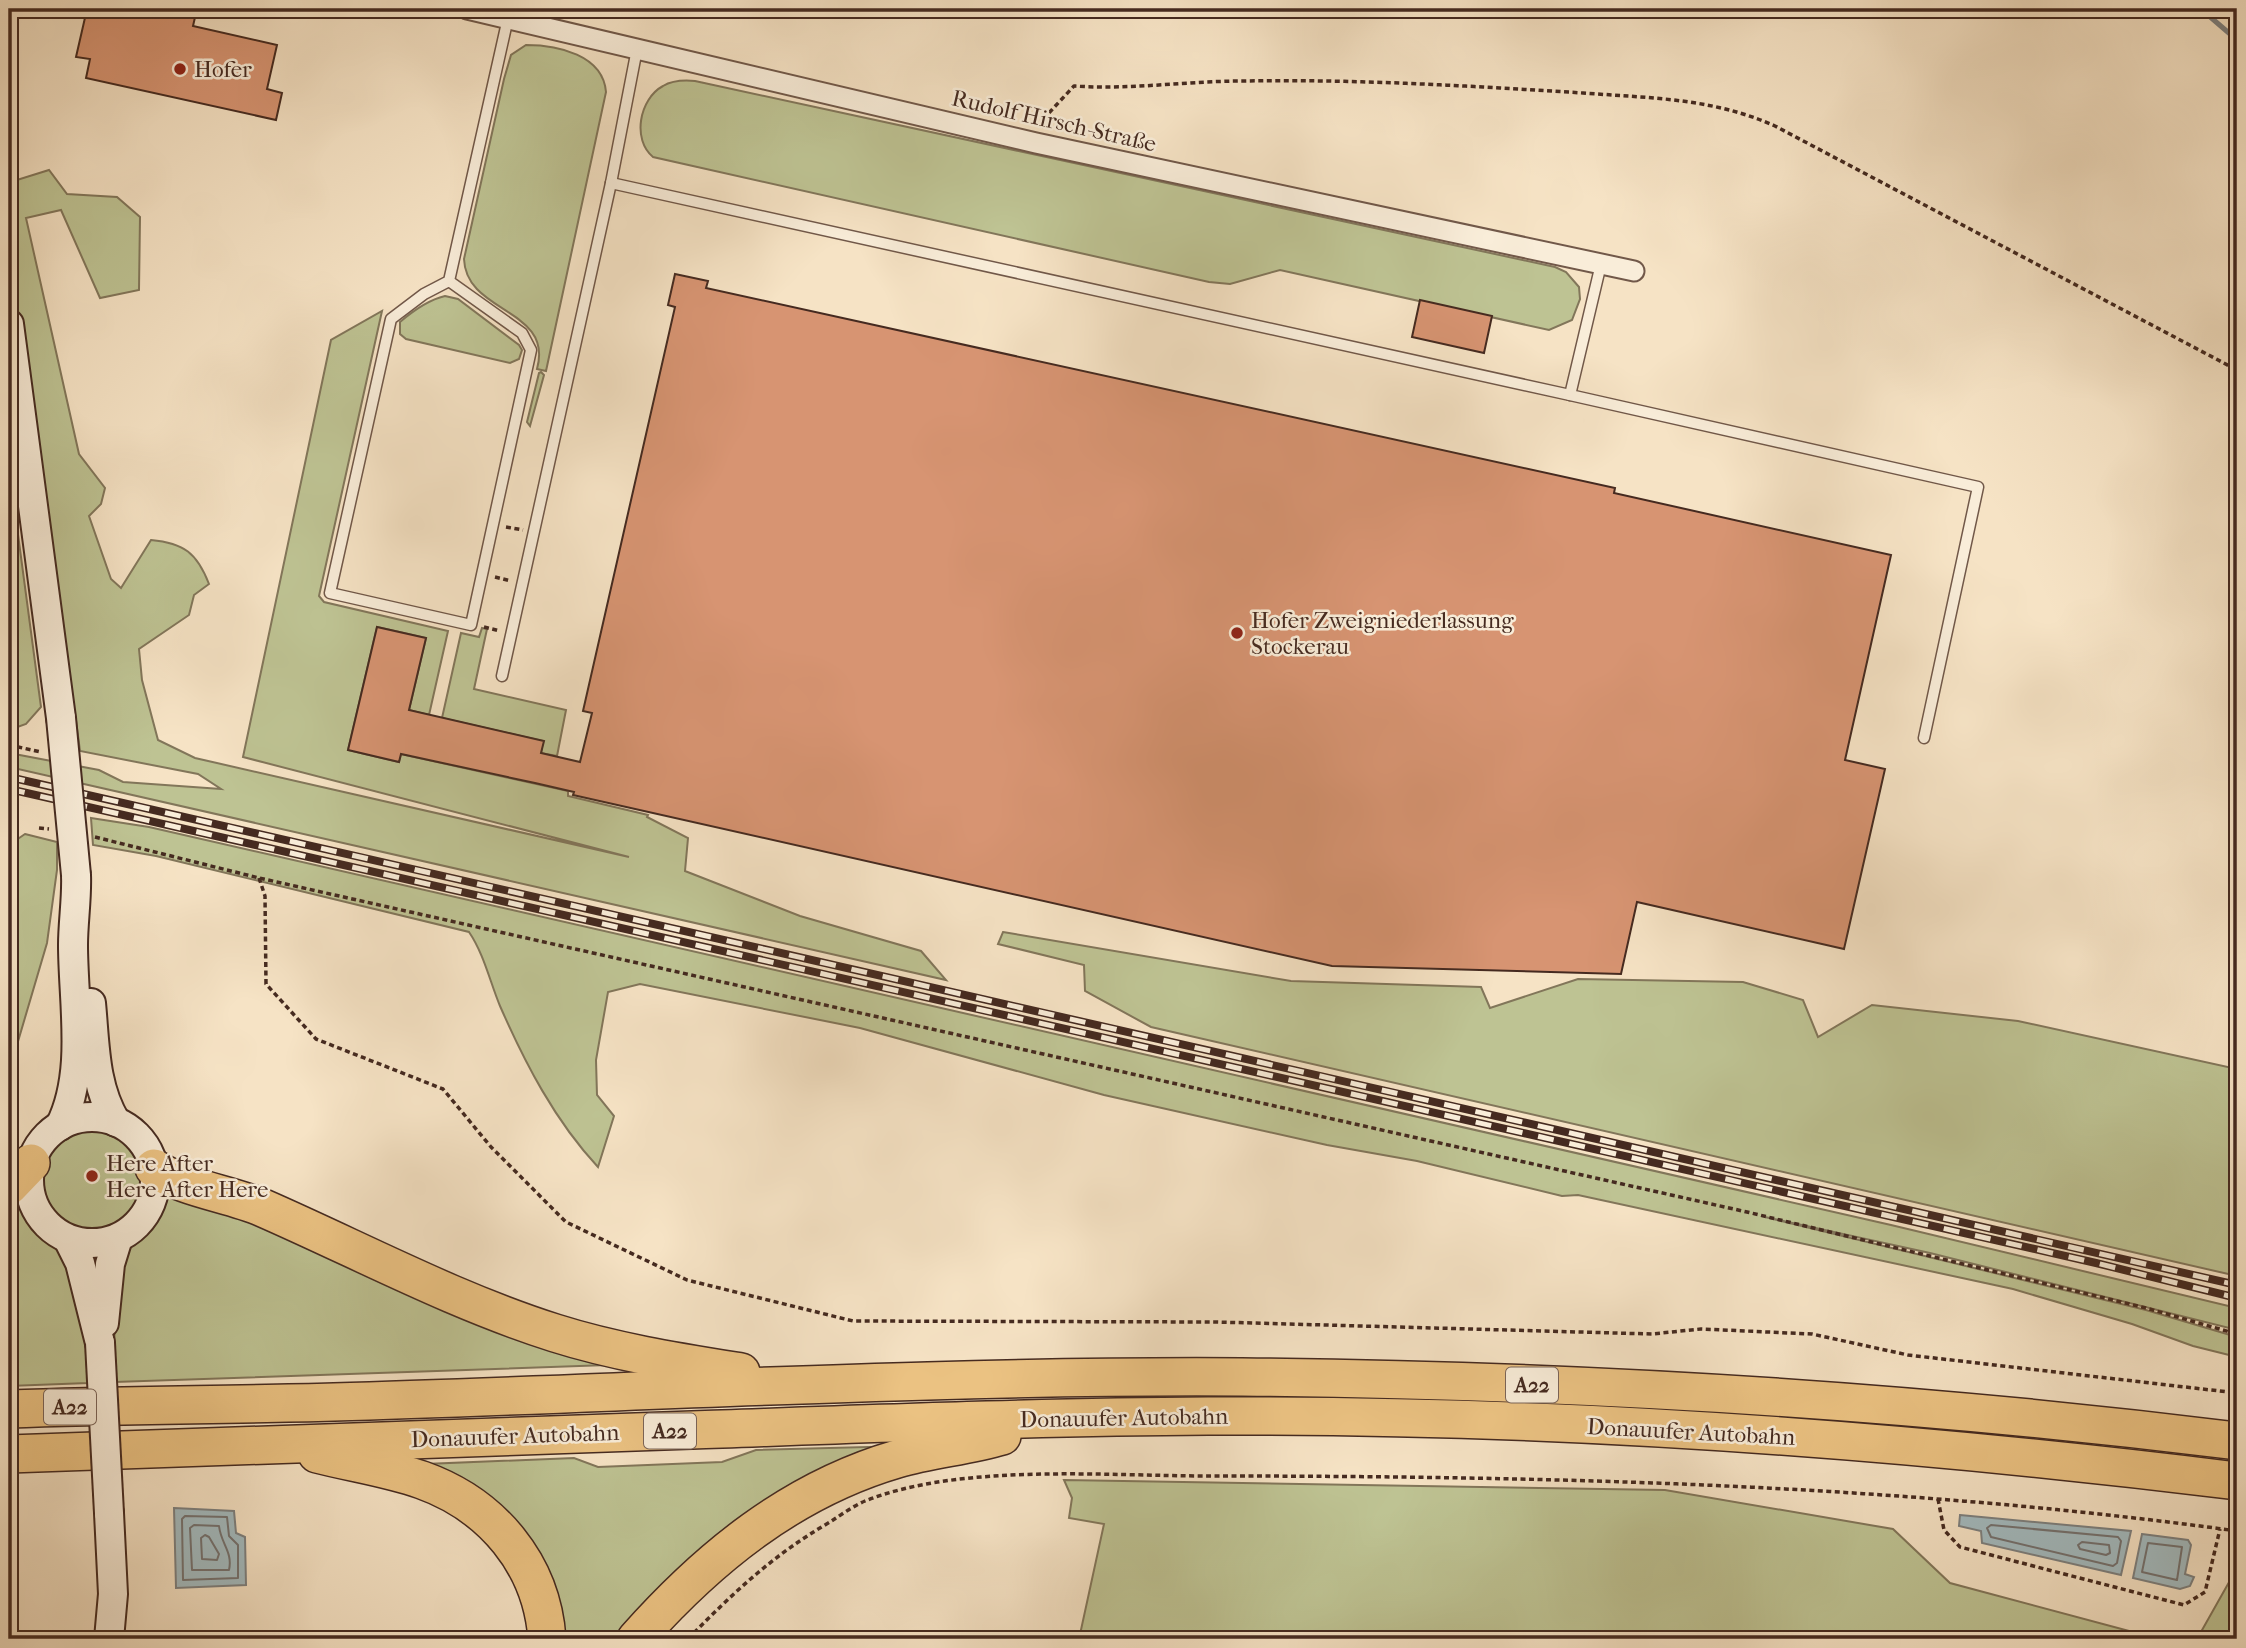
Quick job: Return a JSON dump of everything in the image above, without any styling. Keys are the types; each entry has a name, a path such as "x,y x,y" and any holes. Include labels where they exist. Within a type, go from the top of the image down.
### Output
{"highway":[{"path":"154,1168 177,1180 242,1199 460,1296 553,1332 628,1352 818,1385"},
{"name":"Donauufer Autobahn","path":"9,1409 330,1402 818,1385 1245,1377 1592,1386 1818,1399 2027,1416 2237,1441"},
{"name":"Donauufer Autobahn","path":"9,1454 1069,1418 1347,1417 1831,1438 2034,1456 2237,1481"},
{"path":"636,1639 699,1572 738,1540 815,1492 898,1459 978,1443 1069,1418"},
{"path":"272,1444 394,1471 423,1480 474,1506 500,1530 524,1562 538,1589 547,1639"}],"main road":[{"path":"9,324 61,718 76,882 85,929 99,1080 102,1094 116,1122"},
{"path":"60,1126 67,1112 75,1070 73,931 76,882"},
{"path":"97,1117 116,1122 141,1140 154,1168 153,1193 144,1216 117,1238 93,1243 68,1239 52,1229 39,1216 31,1199 29,1181 20,1174 42,1142 60,1126 78,1119 97,1117"},
{"path":"100,1343 110,1264 117,1238"},
{"path":"68,1239 80,1263 100,1343 113,1594 109,1639"},
{"path":"113,1594 122,1639"}],"street":[{"name":"Rudolf Hirsch-Straße","path":"467,9 1037,143 1634,271"}],"lane":[{"path":"449,281 522,333 531,350 471,625 330,593 391,319 424,294 449,281 508,18"},
{"path":"502,677 611,183 637,49"},
{"path":"611,183 1978,486 1924,738"},
{"path":"1570,396 1601,264"}],"path":[{"path":"2224,9 2237,19"},
{"path":"1037,143 1047,116 1074,86 1123,87 1244,81 1435,83 1703,102 1739,111 1775,125 2237,370"},
{"path":"494,524 534,533"},
{"path":"483,574 523,583"},
{"path":"471,625 512,634"},
{"path":"39,828 51,830"},
{"path":"85,836 259,878 1746,1212 1976,1266 2237,1334"},
{"path":"259,878 265,896 266,984 316,1039 443,1089 491,1147 566,1222 687,1280 853,1321 1216,1322 1652,1334 1701,1329 1812,1334 1908,1355 2237,1393"},
{"path":"688,1639 748,1578 812,1532 864,1502 925,1485 978,1476 1297,1476 1619,1483 1937,1499 2237,1531"},
{"path":"1937,1499 1944,1530 1961,1547 2184,1605 2205,1592 2220,1529"}],"green space":[{"path":"526,45 565,50 588,61 603,79 606,92 546,371 537,369 539,349 533,334 522,322 479,291 468,277 464,259 504,79 511,55"},
{"path":"695,81 1555,267 1566,272 1579,287 1580,299 1572,320 1549,330 1280,270 1230,284 1209,282 653,157 642,141 641,130 641,120 648,100 667,84"},
{"path":"9,148 17,180 49,170 67,194 117,197 140,217 139,290 100,298 61,210 26,218 79,454 105,488 101,504 89,516 111,579 121,588 151,540 172,544 188,552 200,564 209,584 194,595 189,615 139,649 142,680 158,740 195,758 629,857 243,757 331,340 382,311 319,596 324,602 448,631 429,715 409,710 426,638 377,627 348,750 399,762 401,754 568,791 568,796 648,815 647,817 688,838 685,871 800,916 921,951 946,980 9,767 9,753 99,770 123,782 221,789 198,774 80,751 75,713 71,712 9,255"},
{"path":"445,296 458,299 519,345 522,350 519,359 510,363 406,339 400,334 400,322 421,306"},
{"path":"541,372 544,375 530,426 527,422"},
{"path":"9,467 41,707 26,724 9,730"},
{"path":"482,628 487,629 474,689 566,710 557,756 541,753 543,741 442,718 461,633 479,637"},
{"path":"91,818 149,827 1891,1225 2237,1308 2237,1330 1930,1253 1765,1217 2146,1310 2237,1337 2237,1357 2193,1346 2132,1324 2013,1289 1578,1195 1562,1196 1417,1161 1327,1145 1104,1095 860,1028 640,984 608,992 596,1060 597,1095 614,1116 598,1167 568,1130 531,1070 469,932 156,856 93,845"},
{"path":"25,834 57,842 57,870 47,943 9,1072 9,845"},
{"path":"1003,932 1291,981 1481,987 1490,1008 1578,979 1743,982 1803,1000 1818,1037 1872,1005 2018,1021 2237,1069 2237,1276 1151,1027 1085,991 1084,965 998,944"},
{"path":"91,1130 110,1134 127,1144 137,1161 141,1180 137,1199 127,1216 110,1226 91,1230 72,1226 55,1216 45,1199 41,1180 45,1161 55,1144 72,1134"},
{"path":"165,1187 608,1365 115,1382 114,1294 129,1245 151,1222"},
{"path":"20,1195 72,1275 81,1305 88,1383 9,1386 9,1196"},
{"path":"904,1446 622,1639 554,1639 554,1625 426,1464 574,1458 598,1467 722,1462 756,1450"},
{"path":"1064,1480 1665,1490 1893,1529 1950,1583 2159,1639 1079,1639 1104,1524 1069,1518 1072,1498"},
{"path":"2237,1568 2237,1639 2197,1639"}],"water":[{"path":"174,1508 234,1511 236,1533 245,1537 246,1585 176,1588"},
{"path":"1960,1515 2131,1531 2121,1575 1982,1543 1981,1531 1959,1526"},
{"path":"2142,1534 2188,1540 2191,1545 2185,1574 2194,1577 2190,1586 2180,1589 2133,1578"}],"building":[{"name":"Hofer","path":"87,9 176,9 196,13 193,26 277,45 267,89 282,93 276,120 86,78 90,59 76,57"},
{"name":"Hofer Zweigniederlassung Stockerau","path":"675,274 708,281 706,288 1615,488 1614,493 1891,555 1845,760 1885,769 1844,949 1637,902 1621,974 1332,966 573,795 574,792 535,783 401,754 399,762 348,750 377,627 426,638 409,710 544,741 541,753 580,762 592,713 583,711 675,307 668,305"},
{"path":"1420,300 1492,316 1484,353 1412,337"}],"waterway":[{"path":"2201,9 2237,40"}],"railway":[{"path":"9,777 2237,1285"},
{"path":"9,789 2096,1263 2237,1298"}],"place":[{"name":"Hofer","path":"180,69"},
{"name":"Hofer Zweigniederlassung Stockerau","path":"1237,633"},
{"name":"Here After Here After Here","path":"92,1176"}]}
